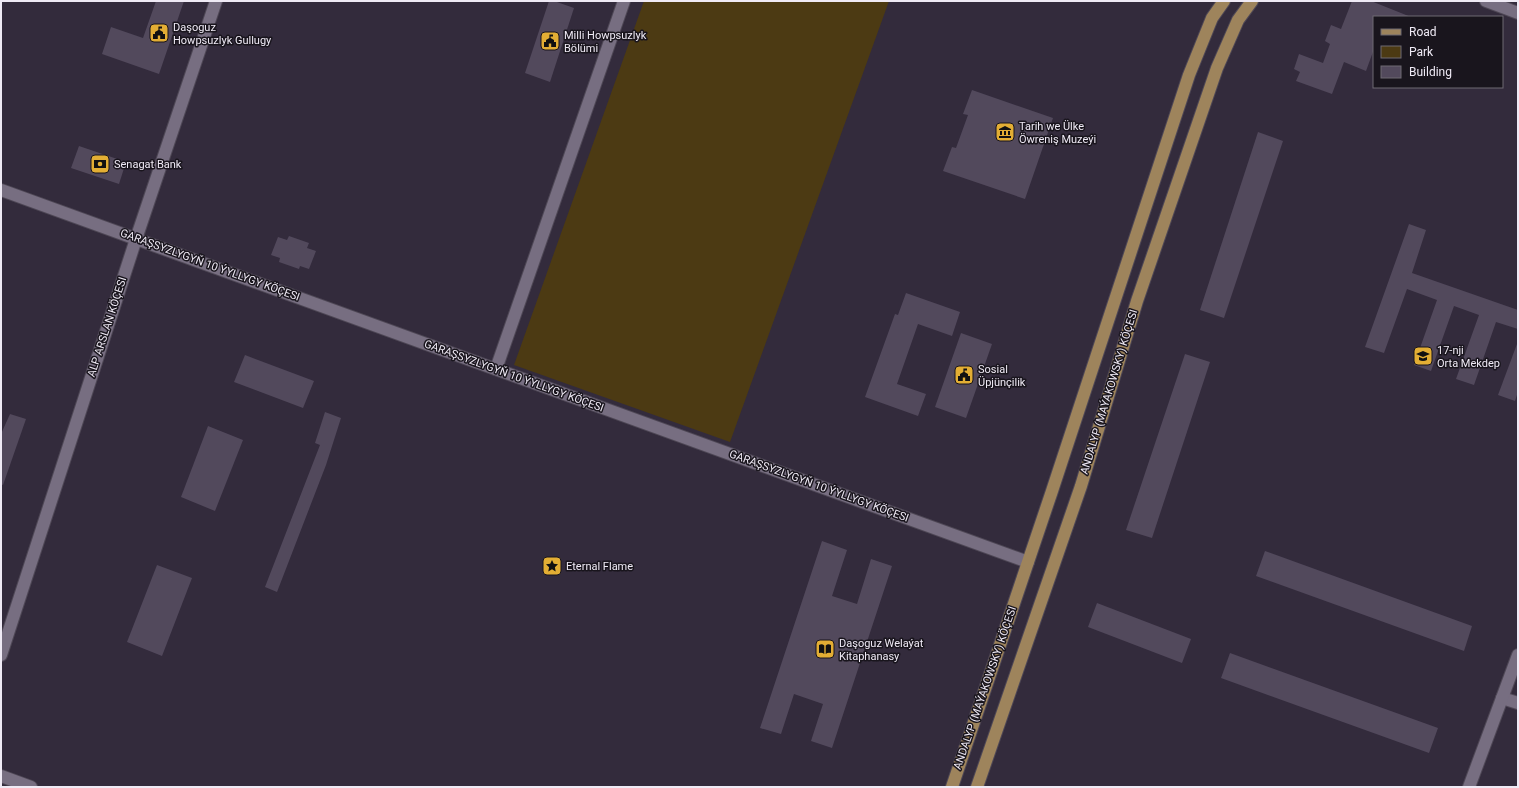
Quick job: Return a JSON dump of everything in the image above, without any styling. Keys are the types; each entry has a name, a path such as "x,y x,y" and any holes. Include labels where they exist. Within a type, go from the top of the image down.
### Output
{"main road":[{"name":"ANDALYP (MAÝAKOWSKY) KÖÇESI","path":"952,787 1189,75 1212,18 1224,1"},
{"name":"ANDALYP (MAÝAKOWSKY) KÖÇESI","path":"977,787 1080,486 1137,301 1217,68 1238,20 1252,1"}],"street":[{"name":"ALP ARSLAN KÖÇESI","path":"1,655 136,239 216,1"},
{"path":"496,369 624,1"},
{"path":"1486,1 1518,13"},
{"name":"GARAŞSYZLYGYŇ 10 ÝYLLYGY KÖÇESI","path":"1,190 1028,562"},
{"path":"1469,787 1518,655"},
{"path":"1502,698 1518,704"},
{"path":"1,776 31,787"}],"green space":[{"path":"644,1 889,1 730,442 514,365"}],"building":[{"name":"Daşoguz Howpsuzlyk Gullugy","path":"156,1 184,1 159,74 102,54 111,27 143,38"},
{"name":"Milli Howpsuzlyk Bölümi","path":"549,1 554,1 574,8 550,82 525,73"},
{"path":"1352,1 1371,1 1408,16 1373,16 1373,52 1366,71 1344,62 1332,94 1296,81 1300,72 1294,69 1299,54 1323,63 1330,44 1325,41 1331,25 1341,29"},
{"name":"Tarih we Ülke Öwreniş Muzeýi","path":"972,90 1053,118 1025,199 943,171 952,147 956,148 968,115 963,114"},
{"path":"1258,132 1283,141 1224,318 1200,310"},
{"path":"79,146 126,162 119,184 71,168"},
{"path":"1409,224 1426,230 1412,273 1518,310 1518,329 1496,322 1474,385 1456,379 1479,315 1454,306 1431,371 1414,365 1437,300 1407,289 1384,353 1365,347"},
{"path":"289,236 309,243 307,248 316,251 309,269 300,266 299,269 279,262 280,258 271,255 278,237 287,240"},
{"path":"906,293 960,312 952,336 918,324 897,384 926,394 918,416 865,397 895,314 898,315"},
{"name":"Sosial Üpjünçilik","path":"961,333 992,344 966,418 935,407"},
{"path":"1517,344 1518,392 1515,401 1498,395"},
{"path":"1185,354 1210,362 1152,538 1126,530"},
{"path":"245,355 314,381 303,408 234,382"},
{"path":"325,412 341,418 326,465 277,592 265,587 320,445 315,443"},
{"path":"10,414 26,419 3,485 1,484 1,434"},
{"path":"208,426 243,440 215,511 181,497"},
{"name":"Daşoguz Welaýat Kitaphanasy","path":"822,541 847,550 832,596 857,604 871,559 892,566 832,748 811,741 823,704 794,694 781,734 760,728"},
{"path":"1265,551 1472,626 1464,651 1256,576"},
{"path":"157,565 192,578 162,656 127,642"},
{"path":"1097,603 1191,639 1182,663 1088,627"},
{"path":"1230,653 1438,728 1429,753 1221,678"}],"place":[{"name":"Daşoguz Howpsuzlyk Gullugy","path":"159,33"},
{"name":"Milli Howpsuzlyk Bölümi","path":"550,41"},
{"name":"Tarih we Ülke Öwreniş Muzeýi","path":"1005,132"},
{"name":"Senagat Bank","path":"100,164"},
{"name":"17-nji Orta Mekdep","path":"1423,356"},
{"name":"Sosial Üpjünçilik","path":"964,375"},
{"name":"Eternal Flame","path":"552,566"},
{"name":"Daşoguz Welaýat Kitaphanasy","path":"825,649"}]}
